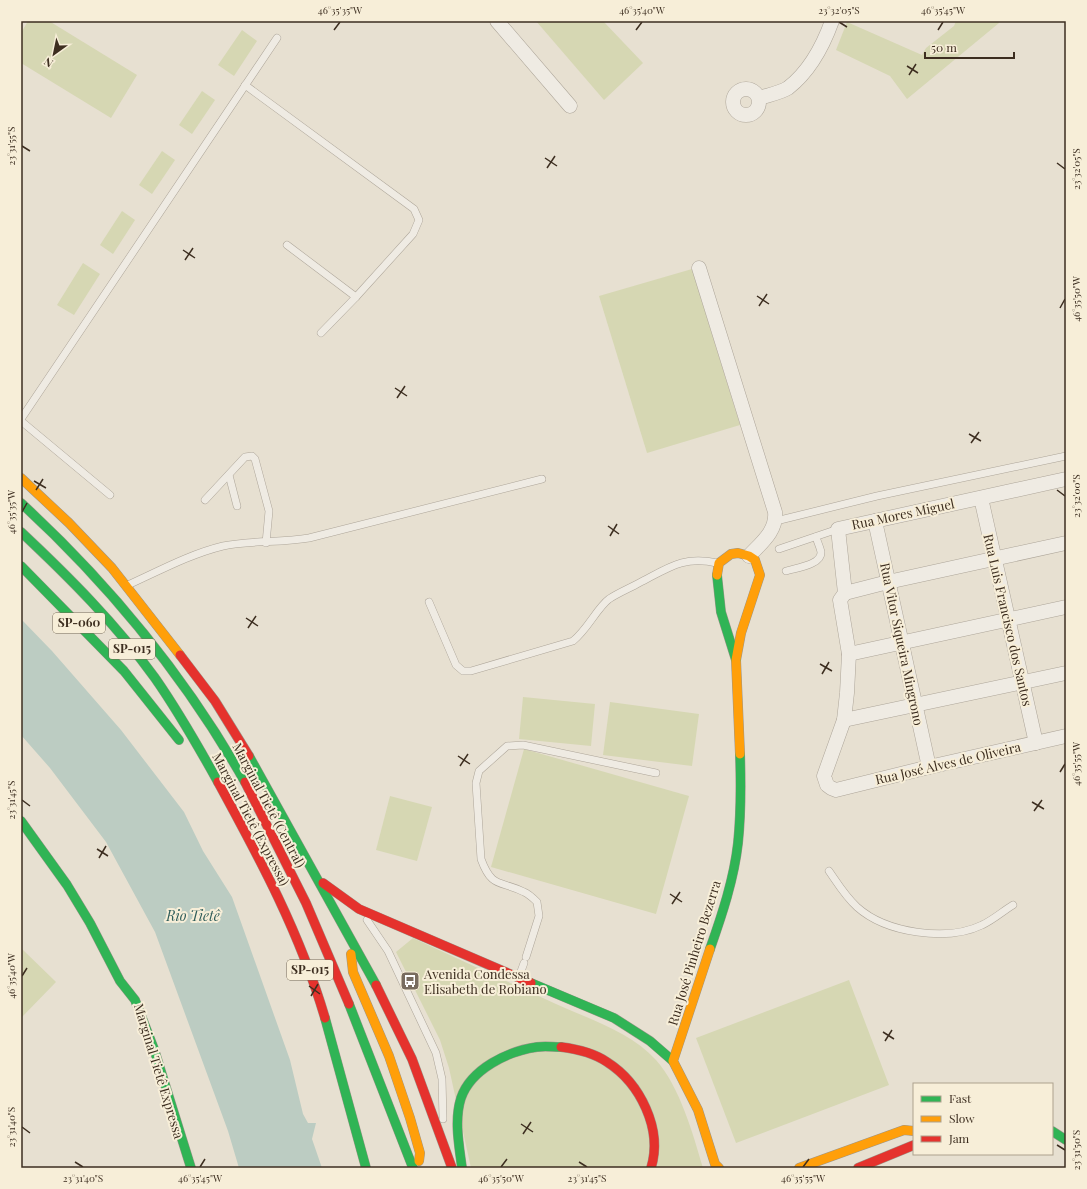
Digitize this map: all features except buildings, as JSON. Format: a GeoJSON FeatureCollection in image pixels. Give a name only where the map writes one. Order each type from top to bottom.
{"type":"FeatureCollection","features":[{"type":"Feature","properties":{"kind":"main road"},"geometry":{"type":"LineString","coordinates":[[21,478],[69,523],[126,586],[215,701],[243,745],[316,878],[350,935],[383,997],[412,1059],[452,1168]]}},
{"type":"Feature","properties":{"kind":"main road","name":"Marginal Tietê (Central)"},"geometry":{"type":"LineString","coordinates":[[21,503],[97,580],[153,646],[187,690],[213,729],[253,797],[322,939],[413,1168]]}},
{"type":"Feature","properties":{"kind":"main road","name":"Marginal Tietê (Expressa)"},"geometry":{"type":"LineString","coordinates":[[21,532],[61,569],[125,640],[169,699],[220,785],[267,874],[299,943],[313,978],[366,1168]]}},
{"type":"Feature","properties":{"kind":"main road"},"geometry":{"type":"LineString","coordinates":[[719,563],[731,554],[738,553],[749,556]]}},
{"type":"Feature","properties":{"kind":"main road","name":"Rua José Pinheiro Bezerra"},"geometry":{"type":"LineString","coordinates":[[736,660],[748,608],[760,575],[755,560],[749,556]]}},
{"type":"Feature","properties":{"kind":"main road","name":"Rua José Pinheiro Bezerra"},"geometry":{"type":"LineString","coordinates":[[673,1061],[724,909],[738,844],[741,791],[736,660],[717,590],[716,569],[719,563]]}},
{"type":"Feature","properties":{"kind":"main road","name":"SP-060"},"geometry":{"type":"LineString","coordinates":[[21,566],[82,626],[135,683],[184,748]]}},
{"type":"Feature","properties":{"kind":"main road"},"geometry":{"type":"LineString","coordinates":[[202,772],[220,785]]}},
{"type":"Feature","properties":{"kind":"main road"},"geometry":{"type":"LineString","coordinates":[[21,821],[67,885],[90,923],[120,981],[134,1000],[143,1020],[191,1168]]}},
{"type":"Feature","properties":{"kind":"main road"},"geometry":{"type":"LineString","coordinates":[[316,878],[359,909],[519,976],[614,1018],[650,1041],[673,1061],[698,1110],[716,1167]]}},
{"type":"Feature","properties":{"kind":"main road"},"geometry":{"type":"LineString","coordinates":[[350,935],[353,972],[389,1056],[410,1118],[420,1153],[418,1168]]}},
{"type":"Feature","properties":{"kind":"main road","name":"Marginal Tietê Expressa"},"geometry":{"type":"LineString","coordinates":[[120,981],[124,1000]]}},
{"type":"Feature","properties":{"kind":"main road"},"geometry":{"type":"LineString","coordinates":[[462,1168],[458,1121],[462,1097],[470,1082],[481,1071],[500,1058],[523,1049],[545,1045],[563,1046],[584,1051],[603,1059],[623,1073],[636,1089],[647,1110],[654,1138],[655,1158],[652,1168]]}},
{"type":"Feature","properties":{"kind":"main road"},"geometry":{"type":"LineString","coordinates":[[799,1168],[904,1130],[913,1131]]}},
{"type":"Feature","properties":{"kind":"main road"},"geometry":{"type":"LineString","coordinates":[[1053,1132],[1066,1140]]}},
{"type":"Feature","properties":{"kind":"main road"},"geometry":{"type":"LineString","coordinates":[[858,1168],[913,1145]]}},
{"type":"Feature","properties":{"kind":"street"},"geometry":{"type":"LineString","coordinates":[[497,21],[570,106]]}},
{"type":"Feature","properties":{"kind":"street"},"geometry":{"type":"LineString","coordinates":[[759,98],[787,88],[811,64],[824,45],[832,21]]}},
{"type":"Feature","properties":{"kind":"street"},"geometry":{"type":"LineString","coordinates":[[699,268],[775,512],[776,521],[766,538],[749,556]]}},
{"type":"Feature","properties":{"kind":"street","name":"Rua Mores Miguel"},"geometry":{"type":"LineString","coordinates":[[830,788],[827,785],[824,776],[844,720],[849,654],[840,600],[845,593],[838,529],[1066,479]]}},
{"type":"Feature","properties":{"kind":"street","name":"Rua Luis Francisco dos Santos"},"geometry":{"type":"LineString","coordinates":[[981,498],[1036,743]]}},
{"type":"Feature","properties":{"kind":"street","name":"Rua Vitor Siqueira Mingrono"},"geometry":{"type":"LineString","coordinates":[[875,521],[929,767]]}},
{"type":"Feature","properties":{"kind":"street"},"geometry":{"type":"LineString","coordinates":[[845,593],[888,582],[1066,543]]}},
{"type":"Feature","properties":{"kind":"street"},"geometry":{"type":"LineString","coordinates":[[849,654],[1066,607]]}},
{"type":"Feature","properties":{"kind":"street"},"geometry":{"type":"LineString","coordinates":[[844,720],[1066,673]]}},
{"type":"Feature","properties":{"kind":"street","name":"Rua José Alves de Oliveira"},"geometry":{"type":"LineString","coordinates":[[830,788],[836,790],[1066,736]]}},
{"type":"Feature","properties":{"kind":"lane"},"geometry":{"type":"LineString","coordinates":[[110,495],[21,420],[276,38]]}},
{"type":"Feature","properties":{"kind":"lane"},"geometry":{"type":"LineString","coordinates":[[245,85],[414,208],[419,220],[413,234],[321,333]]}},
{"type":"Feature","properties":{"kind":"lane"},"geometry":{"type":"LineString","coordinates":[[287,245],[356,297]]}},
{"type":"Feature","properties":{"kind":"lane"},"geometry":{"type":"LineString","coordinates":[[205,500],[245,458],[252,456],[255,459],[269,511],[266,543]]}},
{"type":"Feature","properties":{"kind":"lane"},"geometry":{"type":"LineString","coordinates":[[776,521],[877,496],[1066,456]]}},
{"type":"Feature","properties":{"kind":"lane"},"geometry":{"type":"LineString","coordinates":[[229,474],[237,506]]}},
{"type":"Feature","properties":{"kind":"lane"},"geometry":{"type":"LineString","coordinates":[[126,586],[193,555],[224,546],[309,538],[542,479]]}},
{"type":"Feature","properties":{"kind":"lane"},"geometry":{"type":"LineString","coordinates":[[779,549],[838,529]]}},
{"type":"Feature","properties":{"kind":"lane"},"geometry":{"type":"LineString","coordinates":[[786,571],[816,562],[821,553],[816,536]]}},
{"type":"Feature","properties":{"kind":"lane"},"geometry":{"type":"LineString","coordinates":[[429,602],[456,665],[463,671],[471,671],[573,641],[583,633],[608,600],[671,566],[684,561],[700,559],[719,563]]}},
{"type":"Feature","properties":{"kind":"lane"},"geometry":{"type":"LineString","coordinates":[[519,976],[539,916],[537,902],[525,892],[495,881],[485,871],[481,859],[477,790],[477,777],[479,772],[507,746],[523,745],[656,774]]}},
{"type":"Feature","properties":{"kind":"lane"},"geometry":{"type":"LineString","coordinates":[[829,871],[844,894],[859,908],[877,920],[914,932],[954,934],[983,925],[1013,904]]}},
{"type":"Feature","properties":{"kind":"lane"},"geometry":{"type":"LineString","coordinates":[[359,909],[388,951],[436,1053],[442,1079],[443,1144]]}},
{"type":"Feature","properties":{"kind":"green space"},"geometry":{"type":"Polygon","coordinates":[[[28,21],[49,21],[137,75],[111,118],[21,63],[21,33],[28,21]]]}},
{"type":"Feature","properties":{"kind":"green space"},"geometry":{"type":"Polygon","coordinates":[[[536,21],[603,21],[643,63],[604,100],[536,21]]]}},
{"type":"Feature","properties":{"kind":"green space"},"geometry":{"type":"Polygon","coordinates":[[[956,21],[998,21],[999,23],[907,99],[890,76],[836,50],[847,22],[922,55],[926,48],[954,26],[956,21]]]}},
{"type":"Feature","properties":{"kind":"green space"},"geometry":{"type":"Polygon","coordinates":[[[242,30],[257,41],[234,76],[218,65],[242,30]]]}},
{"type":"Feature","properties":{"kind":"green space"},"geometry":{"type":"Polygon","coordinates":[[[202,91],[215,100],[192,134],[179,125],[202,91]]]}},
{"type":"Feature","properties":{"kind":"green space"},"geometry":{"type":"Polygon","coordinates":[[[162,151],[175,160],[152,194],[139,185],[162,151]]]}},
{"type":"Feature","properties":{"kind":"green space"},"geometry":{"type":"Polygon","coordinates":[[[122,211],[135,220],[113,254],[100,245],[122,211]]]}},
{"type":"Feature","properties":{"kind":"green space"},"geometry":{"type":"Polygon","coordinates":[[[83,263],[100,274],[74,315],[57,305],[83,263]]]}},
{"type":"Feature","properties":{"kind":"green space"},"geometry":{"type":"Polygon","coordinates":[[[692,269],[740,425],[647,453],[599,296],[692,269]]]}},
{"type":"Feature","properties":{"kind":"green space"},"geometry":{"type":"Polygon","coordinates":[[[523,697],[595,704],[591,746],[519,739],[523,697]]]}},
{"type":"Feature","properties":{"kind":"green space"},"geometry":{"type":"Polygon","coordinates":[[[610,702],[699,714],[692,766],[603,755],[610,702]]]}},
{"type":"Feature","properties":{"kind":"green space"},"geometry":{"type":"Polygon","coordinates":[[[524,749],[689,796],[656,914],[491,867],[524,749]]]}},
{"type":"Feature","properties":{"kind":"green space"},"geometry":{"type":"Polygon","coordinates":[[[390,796],[432,807],[417,861],[376,850],[390,796]]]}},
{"type":"Feature","properties":{"kind":"green space"},"geometry":{"type":"Polygon","coordinates":[[[413,938],[609,1027],[646,1050],[664,1071],[679,1097],[685,1111],[703,1168],[471,1168],[449,1068],[440,1040],[396,952],[413,938]]]}},
{"type":"Feature","properties":{"kind":"green space"},"geometry":{"type":"Polygon","coordinates":[[[21,948],[56,982],[21,1018],[21,948]]]}},
{"type":"Feature","properties":{"kind":"green space"},"geometry":{"type":"Polygon","coordinates":[[[849,980],[889,1085],[736,1143],[696,1038],[849,980]]]}},
{"type":"Feature","properties":{"kind":"water","name":"Rio Tietê"},"geometry":{"type":"Polygon","coordinates":[[[21,619],[52,651],[121,730],[184,812],[203,851],[232,897],[290,1060],[303,1114],[308,1123],[316,1123],[312,1139],[322,1168],[239,1168],[228,1131],[155,932],[106,842],[50,768],[21,735],[21,619]]]}},
{"type":"Feature","properties":{"kind":"traffic: fast"},"geometry":{"type":"LineString","coordinates":[[21,503],[85,566],[144,634],[197,706],[222,743],[245,782]]}},
{"type":"Feature","properties":{"kind":"traffic: fast"},"geometry":{"type":"LineString","coordinates":[[21,532],[57,566],[108,620],[140,658],[172,703],[218,782]]}},
{"type":"Feature","properties":{"kind":"traffic: fast"},"geometry":{"type":"LineString","coordinates":[[21,566],[124,671],[179,740]]}},
{"type":"Feature","properties":{"kind":"traffic: fast"},"geometry":{"type":"LineString","coordinates":[[717,575],[721,612],[736,660]]}},
{"type":"Feature","properties":{"kind":"traffic: fast"},"geometry":{"type":"LineString","coordinates":[[710,949],[734,870],[739,832],[741,788],[740,754]]}},
{"type":"Feature","properties":{"kind":"traffic: fast"},"geometry":{"type":"LineString","coordinates":[[249,756],[376,985]]}},
{"type":"Feature","properties":{"kind":"traffic: fast"},"geometry":{"type":"LineString","coordinates":[[21,821],[67,885],[90,923],[120,981],[135,1000],[154,1049],[191,1168]]}},
{"type":"Feature","properties":{"kind":"traffic: fast"},"geometry":{"type":"LineString","coordinates":[[531,983],[614,1018],[650,1041],[673,1061]]}},
{"type":"Feature","properties":{"kind":"traffic: fast"},"geometry":{"type":"LineString","coordinates":[[349,1004],[413,1168]]}},
{"type":"Feature","properties":{"kind":"traffic: fast"},"geometry":{"type":"LineString","coordinates":[[325,1018],[366,1168]]}},
{"type":"Feature","properties":{"kind":"traffic: fast"},"geometry":{"type":"LineString","coordinates":[[462,1168],[457,1124],[459,1106],[461,1098],[473,1078],[492,1063],[514,1053],[537,1047],[561,1047]]}},
{"type":"Feature","properties":{"kind":"traffic: fast"},"geometry":{"type":"LineString","coordinates":[[1053,1132],[1066,1140]]}},
{"type":"Feature","properties":{"kind":"traffic: slow"},"geometry":{"type":"LineString","coordinates":[[21,478],[69,523],[112,568],[180,655]]}},
{"type":"Feature","properties":{"kind":"traffic: slow"},"geometry":{"type":"LineString","coordinates":[[717,575],[719,563],[731,554],[738,553],[749,556],[755,560],[760,575],[741,633],[736,660],[740,754]]}},
{"type":"Feature","properties":{"kind":"traffic: slow"},"geometry":{"type":"LineString","coordinates":[[710,949],[673,1061],[698,1110],[715,1164],[719,1168]]}},
{"type":"Feature","properties":{"kind":"traffic: slow"},"geometry":{"type":"LineString","coordinates":[[351,954],[353,972],[389,1056],[410,1118],[420,1153],[419,1161]]}},
{"type":"Feature","properties":{"kind":"traffic: slow"},"geometry":{"type":"LineString","coordinates":[[799,1168],[904,1130],[913,1131]]}},
{"type":"Feature","properties":{"kind":"traffic: jam"},"geometry":{"type":"LineString","coordinates":[[180,655],[215,701],[249,756]]}},
{"type":"Feature","properties":{"kind":"traffic: jam"},"geometry":{"type":"LineString","coordinates":[[218,782],[278,897],[304,956],[325,1018]]}},
{"type":"Feature","properties":{"kind":"traffic: jam"},"geometry":{"type":"LineString","coordinates":[[245,782],[306,903],[349,1004]]}},
{"type":"Feature","properties":{"kind":"traffic: jam"},"geometry":{"type":"LineString","coordinates":[[323,883],[359,909],[531,983]]}},
{"type":"Feature","properties":{"kind":"traffic: jam"},"geometry":{"type":"LineString","coordinates":[[376,985],[412,1059],[452,1168]]}},
{"type":"Feature","properties":{"kind":"traffic: jam"},"geometry":{"type":"LineString","coordinates":[[561,1047],[585,1052],[597,1056],[607,1062],[619,1071],[639,1094],[646,1108],[654,1138],[654,1153],[651,1168]]}},
{"type":"Feature","properties":{"kind":"traffic: jam"},"geometry":{"type":"LineString","coordinates":[[858,1168],[913,1145]]}},
{"type":"Feature","properties":{"kind":"place","name":"Avenida Condessa Elisabeth de Robiano"},"geometry":{"type":"Point","coordinates":[410,981]}}]}
